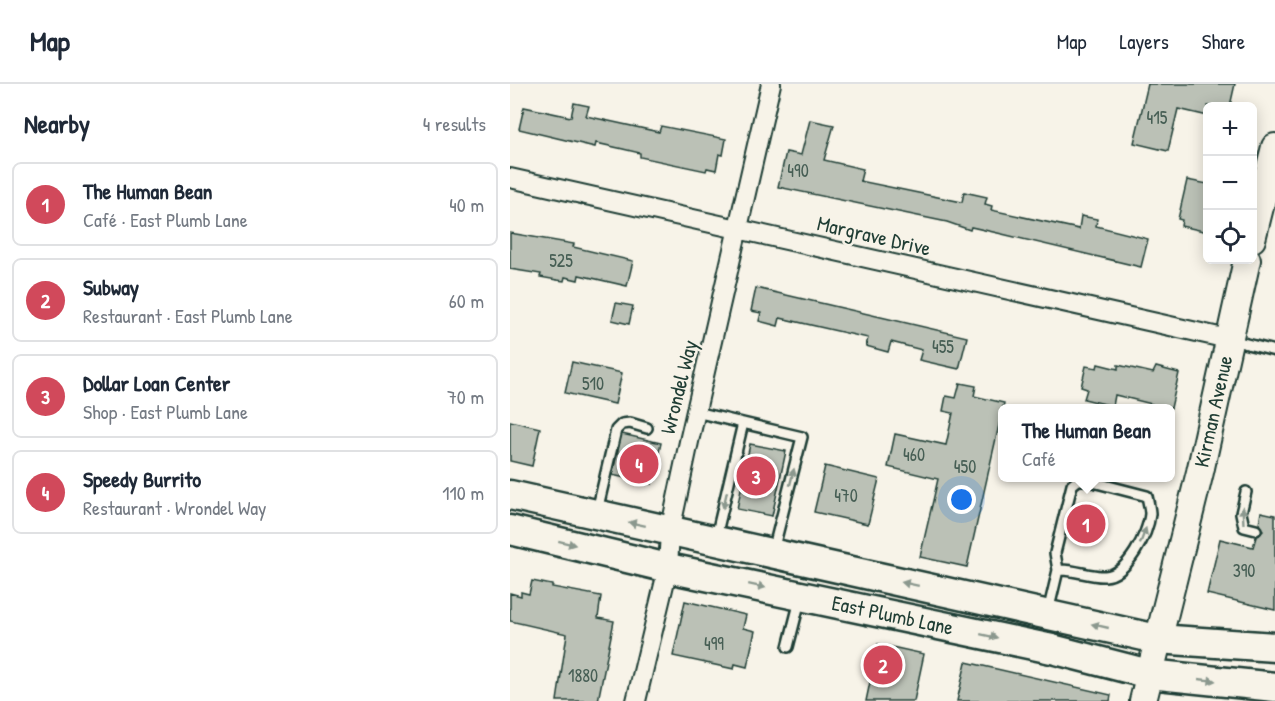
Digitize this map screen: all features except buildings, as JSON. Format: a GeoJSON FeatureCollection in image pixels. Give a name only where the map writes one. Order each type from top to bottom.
{"type":"FeatureCollection","features":[{"type":"Feature","properties":{"kind":"main road","name":"East Plumb Lane"},"geometry":{"type":"LineString","coordinates":[[510,495],[1157,639],[1275,647]]}},
{"type":"Feature","properties":{"kind":"main road","name":"East Plumb Lane"},"geometry":{"type":"LineString","coordinates":[[510,530],[668,568],[1052,650],[1149,674],[1275,687]]}},
{"type":"Feature","properties":{"kind":"street","name":"Wrondel Way"},"geometry":{"type":"LineString","coordinates":[[636,701],[668,568],[670,531],[696,412],[718,325],[737,228],[771,84]]}},
{"type":"Feature","properties":{"kind":"street"},"geometry":{"type":"LineString","coordinates":[[1257,219],[1275,147]]}},
{"type":"Feature","properties":{"kind":"street","name":"Margrave Drive"},"geometry":{"type":"LineString","coordinates":[[510,178],[1228,339]]}},
{"type":"Feature","properties":{"kind":"street","name":"Kirman Avenue"},"geometry":{"type":"LineString","coordinates":[[1143,701],[1200,472],[1246,264]]}},
{"type":"Feature","properties":{"kind":"lane"},"geometry":{"type":"LineString","coordinates":[[1228,339],[1275,351]]}},
{"type":"Feature","properties":{"kind":"lane"},"geometry":{"type":"LineString","coordinates":[[696,412],[802,437],[772,554]]}},
{"type":"Feature","properties":{"kind":"lane"},"geometry":{"type":"LineString","coordinates":[[597,515],[616,430],[622,424],[630,423],[646,428]]}},
{"type":"Feature","properties":{"kind":"lane"},"geometry":{"type":"LineString","coordinates":[[715,541],[743,423]]}},
{"type":"Feature","properties":{"kind":"lane"},"geometry":{"type":"LineString","coordinates":[[1047,615],[1058,570],[1055,553],[1072,485],[1076,482]]}},
{"type":"Feature","properties":{"kind":"lane"},"geometry":{"type":"LineString","coordinates":[[1058,570],[1073,569],[1105,576],[1115,573],[1137,551],[1150,514],[1147,496],[1093,482]]}},
{"type":"Feature","properties":{"kind":"lane"},"geometry":{"type":"LineString","coordinates":[[1246,492],[1241,513],[1244,527],[1256,530]]}},
{"type":"Feature","properties":{"kind":"lane"},"geometry":{"type":"LineString","coordinates":[[788,647],[801,595]]}},
{"type":"Feature","properties":{"kind":"place","name":"Speedy Burrito"},"geometry":{"type":"Point","coordinates":[639,464]}},
{"type":"Feature","properties":{"kind":"place","name":"Dollar Loan Center"},"geometry":{"type":"Point","coordinates":[756,476]}},
{"type":"Feature","properties":{"kind":"place","name":"The Human Bean"},"geometry":{"type":"Point","coordinates":[1086,524]}},
{"type":"Feature","properties":{"kind":"place","name":"Subway"},"geometry":{"type":"Point","coordinates":[883,665]}}]}
